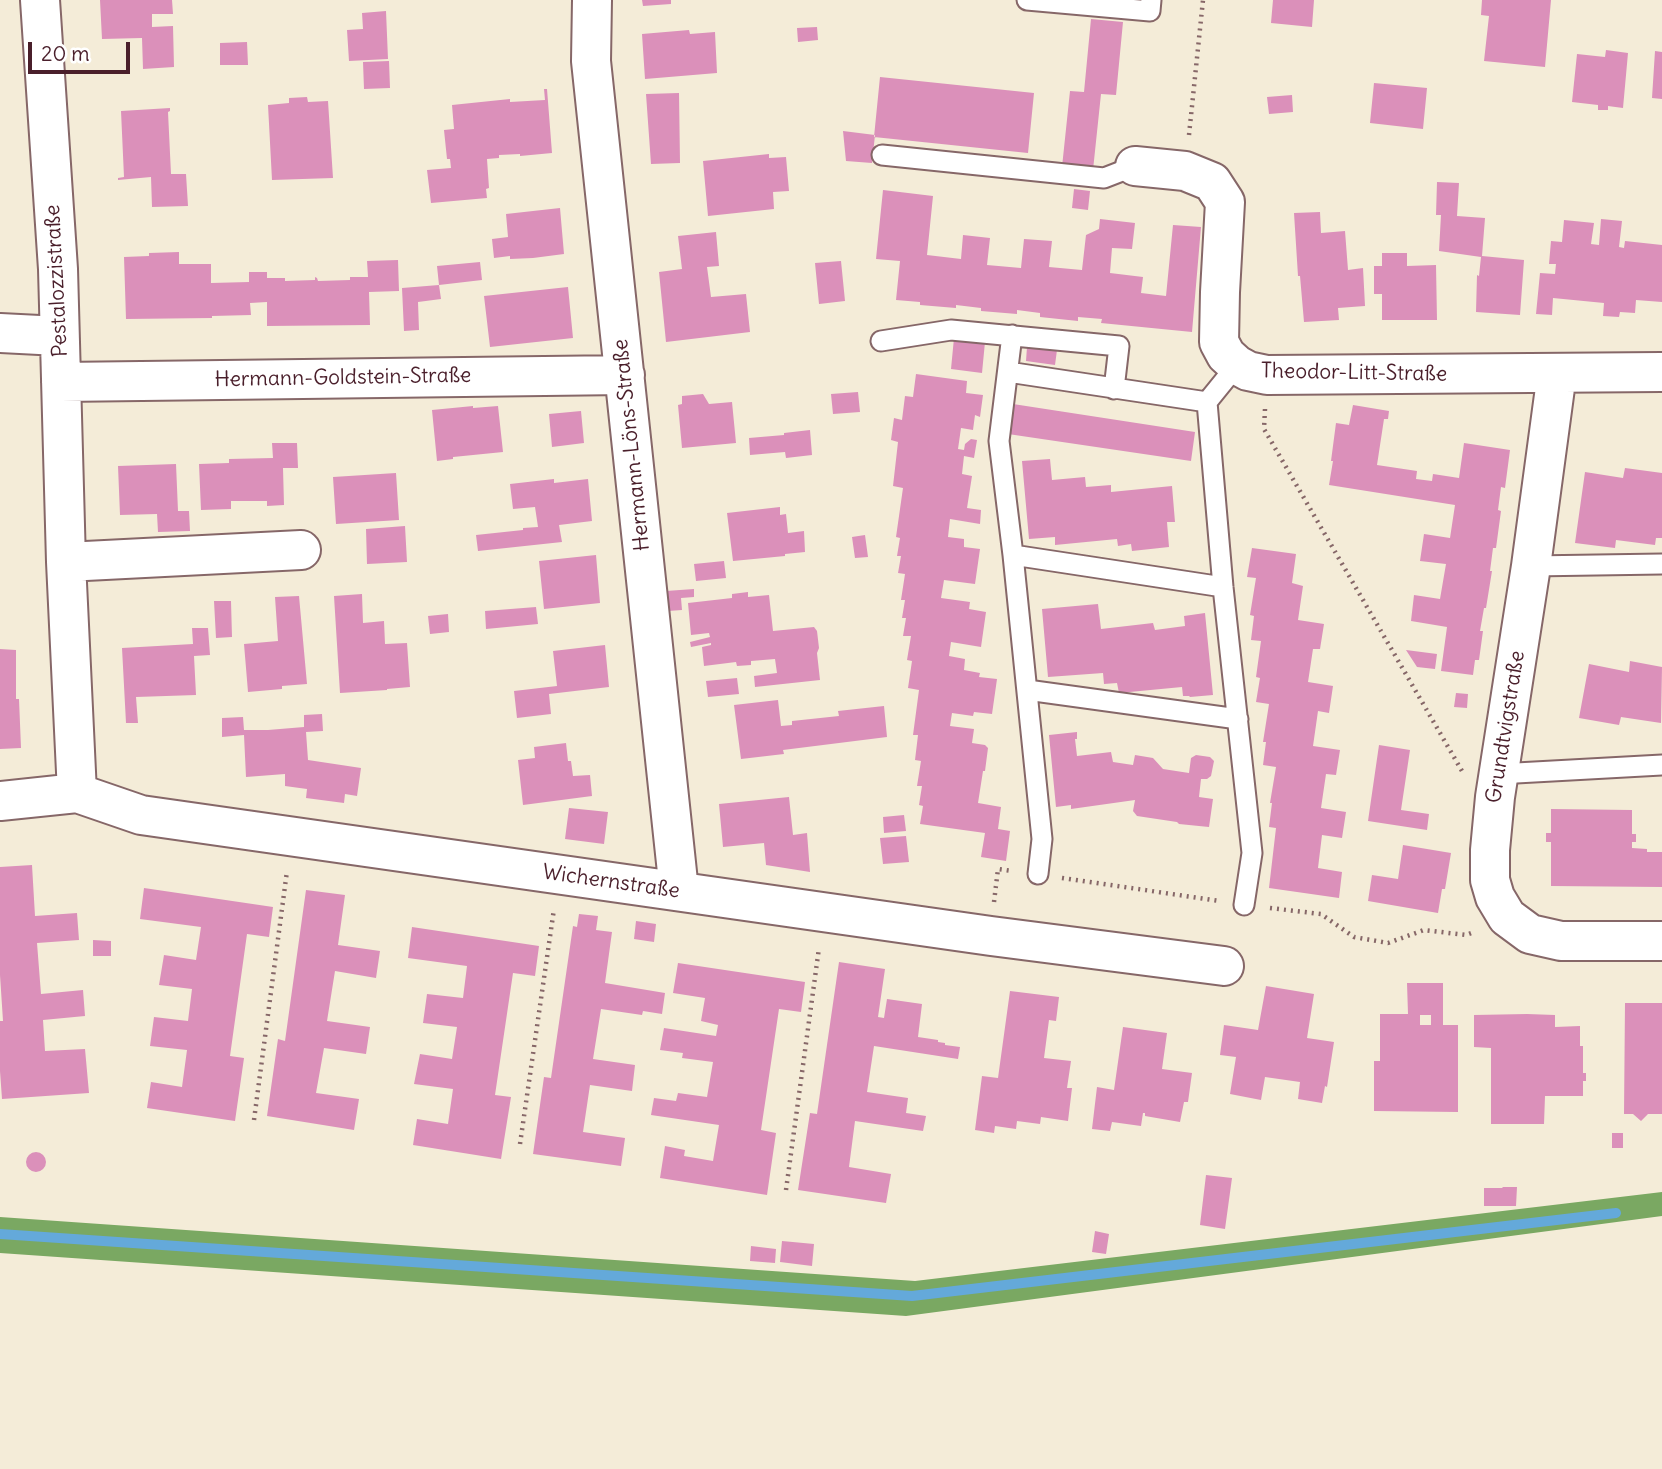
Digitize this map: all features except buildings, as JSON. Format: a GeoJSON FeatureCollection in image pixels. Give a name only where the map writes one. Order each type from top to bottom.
{"type":"FeatureCollection","features":[{"type":"Feature","properties":{"kind":"street","name":"Pestalozzistraße"},"geometry":{"type":"LineString","coordinates":[[40,0],[58,269],[65,562],[77,793]]}},
{"type":"Feature","properties":{"kind":"street","name":"Hermann-Löns-Straße"},"geometry":{"type":"LineString","coordinates":[[592,0],[591,61],[679,891]]}},
{"type":"Feature","properties":{"kind":"street","name":"Theodor-Litt-Straße"},"geometry":{"type":"LineString","coordinates":[[1135,166],[1185,171],[1212,182],[1226,202],[1220,292],[1220,342],[1226,355],[1252,370],[1662,372]]}},
{"type":"Feature","properties":{"kind":"street"},"geometry":{"type":"LineString","coordinates":[[0,333],[60,336]]}},
{"type":"Feature","properties":{"kind":"street","name":"Grundtvigstraße"},"geometry":{"type":"LineString","coordinates":[[1557,373],[1497,786],[1490,850],[1490,880],[1495,897],[1507,917],[1530,934],[1561,941],[1662,941]]}},
{"type":"Feature","properties":{"kind":"street","name":"Hermann-Goldstein-Straße"},"geometry":{"type":"LineString","coordinates":[[61,382],[625,375]]}},
{"type":"Feature","properties":{"kind":"street"},"geometry":{"type":"LineString","coordinates":[[65,562],[301,550]]}},
{"type":"Feature","properties":{"kind":"street","name":"Wichernstraße"},"geometry":{"type":"LineString","coordinates":[[0,802],[77,793],[141,815],[1003,938],[1224,966]]}},
{"type":"Feature","properties":{"kind":"lane"},"geometry":{"type":"LineString","coordinates":[[1027,0],[1150,11],[1151,0]]}},
{"type":"Feature","properties":{"kind":"lane"},"geometry":{"type":"LineString","coordinates":[[882,155],[1104,178],[1135,166]]}},
{"type":"Feature","properties":{"kind":"lane"},"geometry":{"type":"LineString","coordinates":[[881,341],[951,330],[1119,346],[1114,389]]}},
{"type":"Feature","properties":{"kind":"lane"},"geometry":{"type":"LineString","coordinates":[[1012,335],[999,441],[1042,839],[1038,874]]}},
{"type":"Feature","properties":{"kind":"lane"},"geometry":{"type":"LineString","coordinates":[[1008,372],[1207,402],[1252,370]]}},
{"type":"Feature","properties":{"kind":"lane"},"geometry":{"type":"LineString","coordinates":[[1207,402],[1223,587],[1252,853],[1244,905]]}},
{"type":"Feature","properties":{"kind":"lane"},"geometry":{"type":"LineString","coordinates":[[1013,555],[1223,587]]}},
{"type":"Feature","properties":{"kind":"lane"},"geometry":{"type":"LineString","coordinates":[[1531,566],[1662,564]]}},
{"type":"Feature","properties":{"kind":"lane"},"geometry":{"type":"LineString","coordinates":[[1027,690],[1238,719]]}},
{"type":"Feature","properties":{"kind":"lane"},"geometry":{"type":"LineString","coordinates":[[1497,786],[1662,765]]}},
{"type":"Feature","properties":{"kind":"path"},"geometry":{"type":"LineString","coordinates":[[1185,171],[1203,0]]}},
{"type":"Feature","properties":{"kind":"path"},"geometry":{"type":"LineString","coordinates":[[1252,370],[1264,429],[1475,793],[1497,786]]}},
{"type":"Feature","properties":{"kind":"path"},"geometry":{"type":"LineString","coordinates":[[254,1120],[292,836]]}},
{"type":"Feature","properties":{"kind":"path"},"geometry":{"type":"LineString","coordinates":[[520,1144],[559,875]]}},
{"type":"Feature","properties":{"kind":"path"},"geometry":{"type":"LineString","coordinates":[[786,1190],[823,912]]}},
{"type":"Feature","properties":{"kind":"green space"},"geometry":{"type":"Polygon","coordinates":[[[1662,1192],[1662,1216],[906,1316],[0,1253],[0,1217],[915,1281],[1662,1192]]]}},
{"type":"Feature","properties":{"kind":"waterway"},"geometry":{"type":"LineString","coordinates":[[0,1234],[912,1296],[1616,1213]]}}]}
